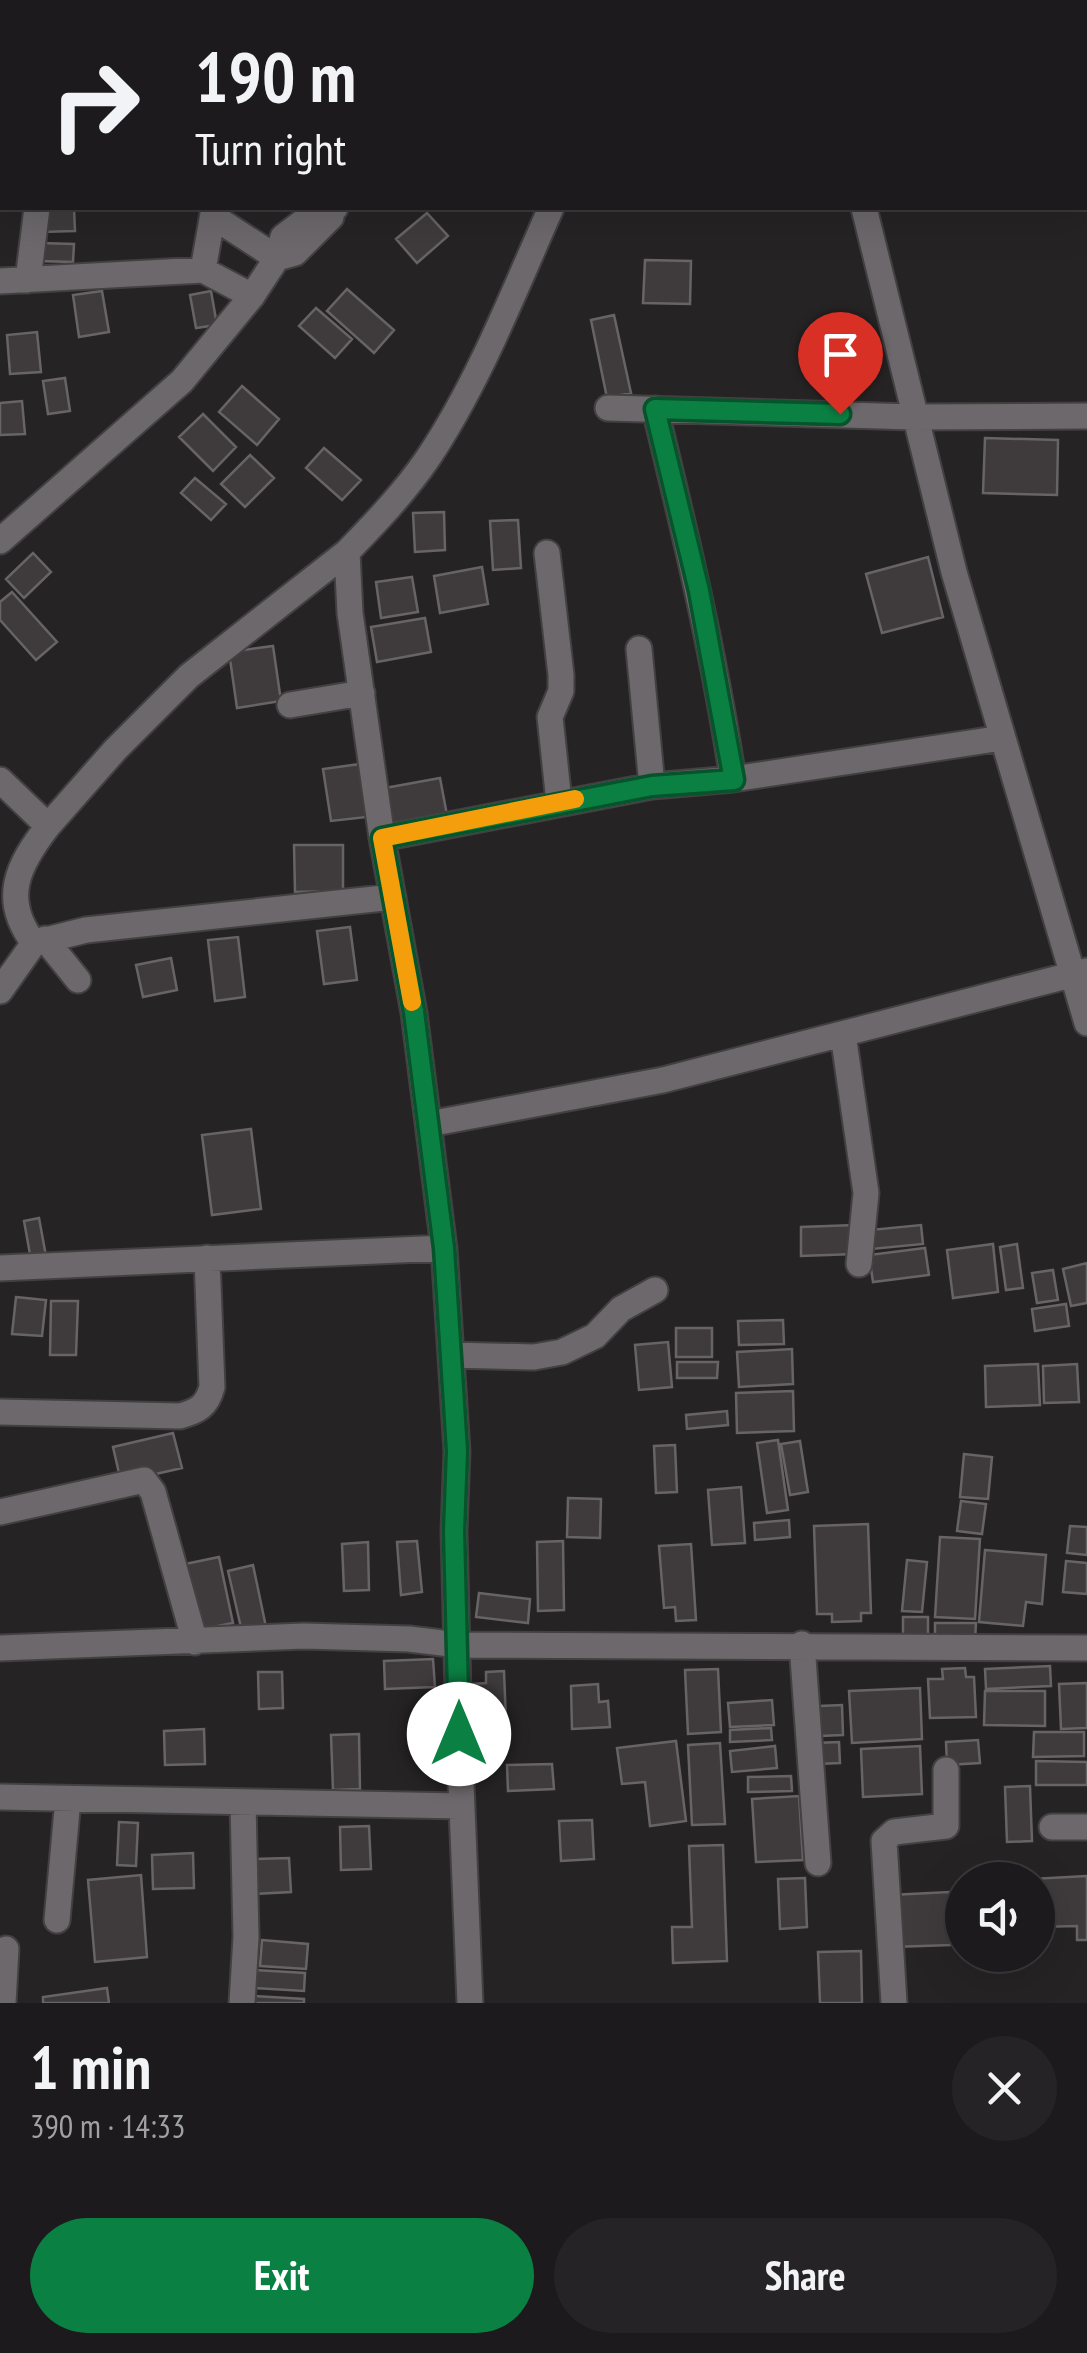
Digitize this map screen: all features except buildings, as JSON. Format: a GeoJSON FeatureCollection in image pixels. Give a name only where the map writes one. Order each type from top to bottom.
{"type":"FeatureCollection","features":[{"type":"Feature","properties":{"kind":"street"},"geometry":{"type":"LineString","coordinates":[[28,280],[37,210]]}},
{"type":"Feature","properties":{"kind":"street"},"geometry":{"type":"LineString","coordinates":[[203,270],[214,212],[295,254],[336,210]]}},
{"type":"Feature","properties":{"kind":"street"},"geometry":{"type":"LineString","coordinates":[[78,980],[17,916],[16,882],[22,863],[48,826],[188,676],[347,552],[397,500],[430,454],[474,374],[550,210]]}},
{"type":"Feature","properties":{"kind":"street"},"geometry":{"type":"LineString","coordinates":[[864,210],[914,417],[1002,738],[1080,972],[1087,1023]]}},
{"type":"Feature","properties":{"kind":"street"},"geometry":{"type":"LineString","coordinates":[[0,540],[182,382],[252,296],[280,247]]}},
{"type":"Feature","properties":{"kind":"street"},"geometry":{"type":"LineString","coordinates":[[0,281],[203,270],[252,296]]}},
{"type":"Feature","properties":{"kind":"street"},"geometry":{"type":"LineString","coordinates":[[608,408],[914,417],[1087,416]]}},
{"type":"Feature","properties":{"kind":"street"},"geometry":{"type":"LineString","coordinates":[[655,409],[700,596],[734,780]]}},
{"type":"Feature","properties":{"kind":"street"},"geometry":{"type":"LineString","coordinates":[[347,552],[348,597],[382,838],[429,1124],[444,1248],[457,1451],[454,1531],[470,2003]]}},
{"type":"Feature","properties":{"kind":"street"},"geometry":{"type":"LineString","coordinates":[[547,553],[561,674],[560,691],[550,717],[559,802]]}},
{"type":"Feature","properties":{"kind":"street"},"geometry":{"type":"LineString","coordinates":[[638,649],[652,786]]}},
{"type":"Feature","properties":{"kind":"street"},"geometry":{"type":"LineString","coordinates":[[290,705],[362,693]]}},
{"type":"Feature","properties":{"kind":"street"},"geometry":{"type":"LineString","coordinates":[[382,838],[652,786],[734,780],[1002,738]]}},
{"type":"Feature","properties":{"kind":"street"},"geometry":{"type":"LineString","coordinates":[[0,780],[48,826]]}},
{"type":"Feature","properties":{"kind":"street"},"geometry":{"type":"LineString","coordinates":[[0,990],[40,941],[86,930],[394,898]]}},
{"type":"Feature","properties":{"kind":"street"},"geometry":{"type":"LineString","coordinates":[[429,1124],[663,1080],[1080,972]]}},
{"type":"Feature","properties":{"kind":"street"},"geometry":{"type":"LineString","coordinates":[[843,1034],[866,1194],[859,1264]]}},
{"type":"Feature","properties":{"kind":"street"},"geometry":{"type":"LineString","coordinates":[[0,1268],[444,1248]]}},
{"type":"Feature","properties":{"kind":"street"},"geometry":{"type":"LineString","coordinates":[[0,1412],[180,1416],[197,1412],[208,1401],[212,1387],[207,1258]]}},
{"type":"Feature","properties":{"kind":"street"},"geometry":{"type":"LineString","coordinates":[[451,1355],[534,1356],[562,1352],[594,1336],[621,1309],[655,1290]]}},
{"type":"Feature","properties":{"kind":"street"},"geometry":{"type":"LineString","coordinates":[[0,1512],[144,1480],[153,1492],[195,1642]]}},
{"type":"Feature","properties":{"kind":"street"},"geometry":{"type":"LineString","coordinates":[[0,1648],[304,1636],[409,1639],[459,1645],[1087,1648]]}},
{"type":"Feature","properties":{"kind":"street"},"geometry":{"type":"LineString","coordinates":[[802,1644],[818,1863]]}},
{"type":"Feature","properties":{"kind":"street"},"geometry":{"type":"LineString","coordinates":[[894,2003],[884,1841],[894,1832],[947,1824],[946,1770]]}},
{"type":"Feature","properties":{"kind":"street"},"geometry":{"type":"LineString","coordinates":[[0,1797],[461,1806]]}},
{"type":"Feature","properties":{"kind":"street"},"geometry":{"type":"LineString","coordinates":[[57,1920],[68,1800]]}},
{"type":"Feature","properties":{"kind":"street"},"geometry":{"type":"LineString","coordinates":[[242,2003],[246,1937],[244,1802]]}},
{"type":"Feature","properties":{"kind":"street"},"geometry":{"type":"LineString","coordinates":[[1052,1827],[1087,1827]]}},
{"type":"Feature","properties":{"kind":"street"},"geometry":{"type":"LineString","coordinates":[[3,2003],[6,1949]]}},
{"type":"Feature","properties":{"kind":"slow traffic"},"geometry":{"type":"LineString","coordinates":[[412,1002],[382,838],[575,799]]}},
{"type":"Feature","properties":{"kind":"route"},"geometry":{"type":"LineString","coordinates":[[459,1734],[454,1531],[457,1451],[444,1248],[414,1012],[382,838],[652,786],[734,780],[720,689],[655,409],[840,414]]}}]}
